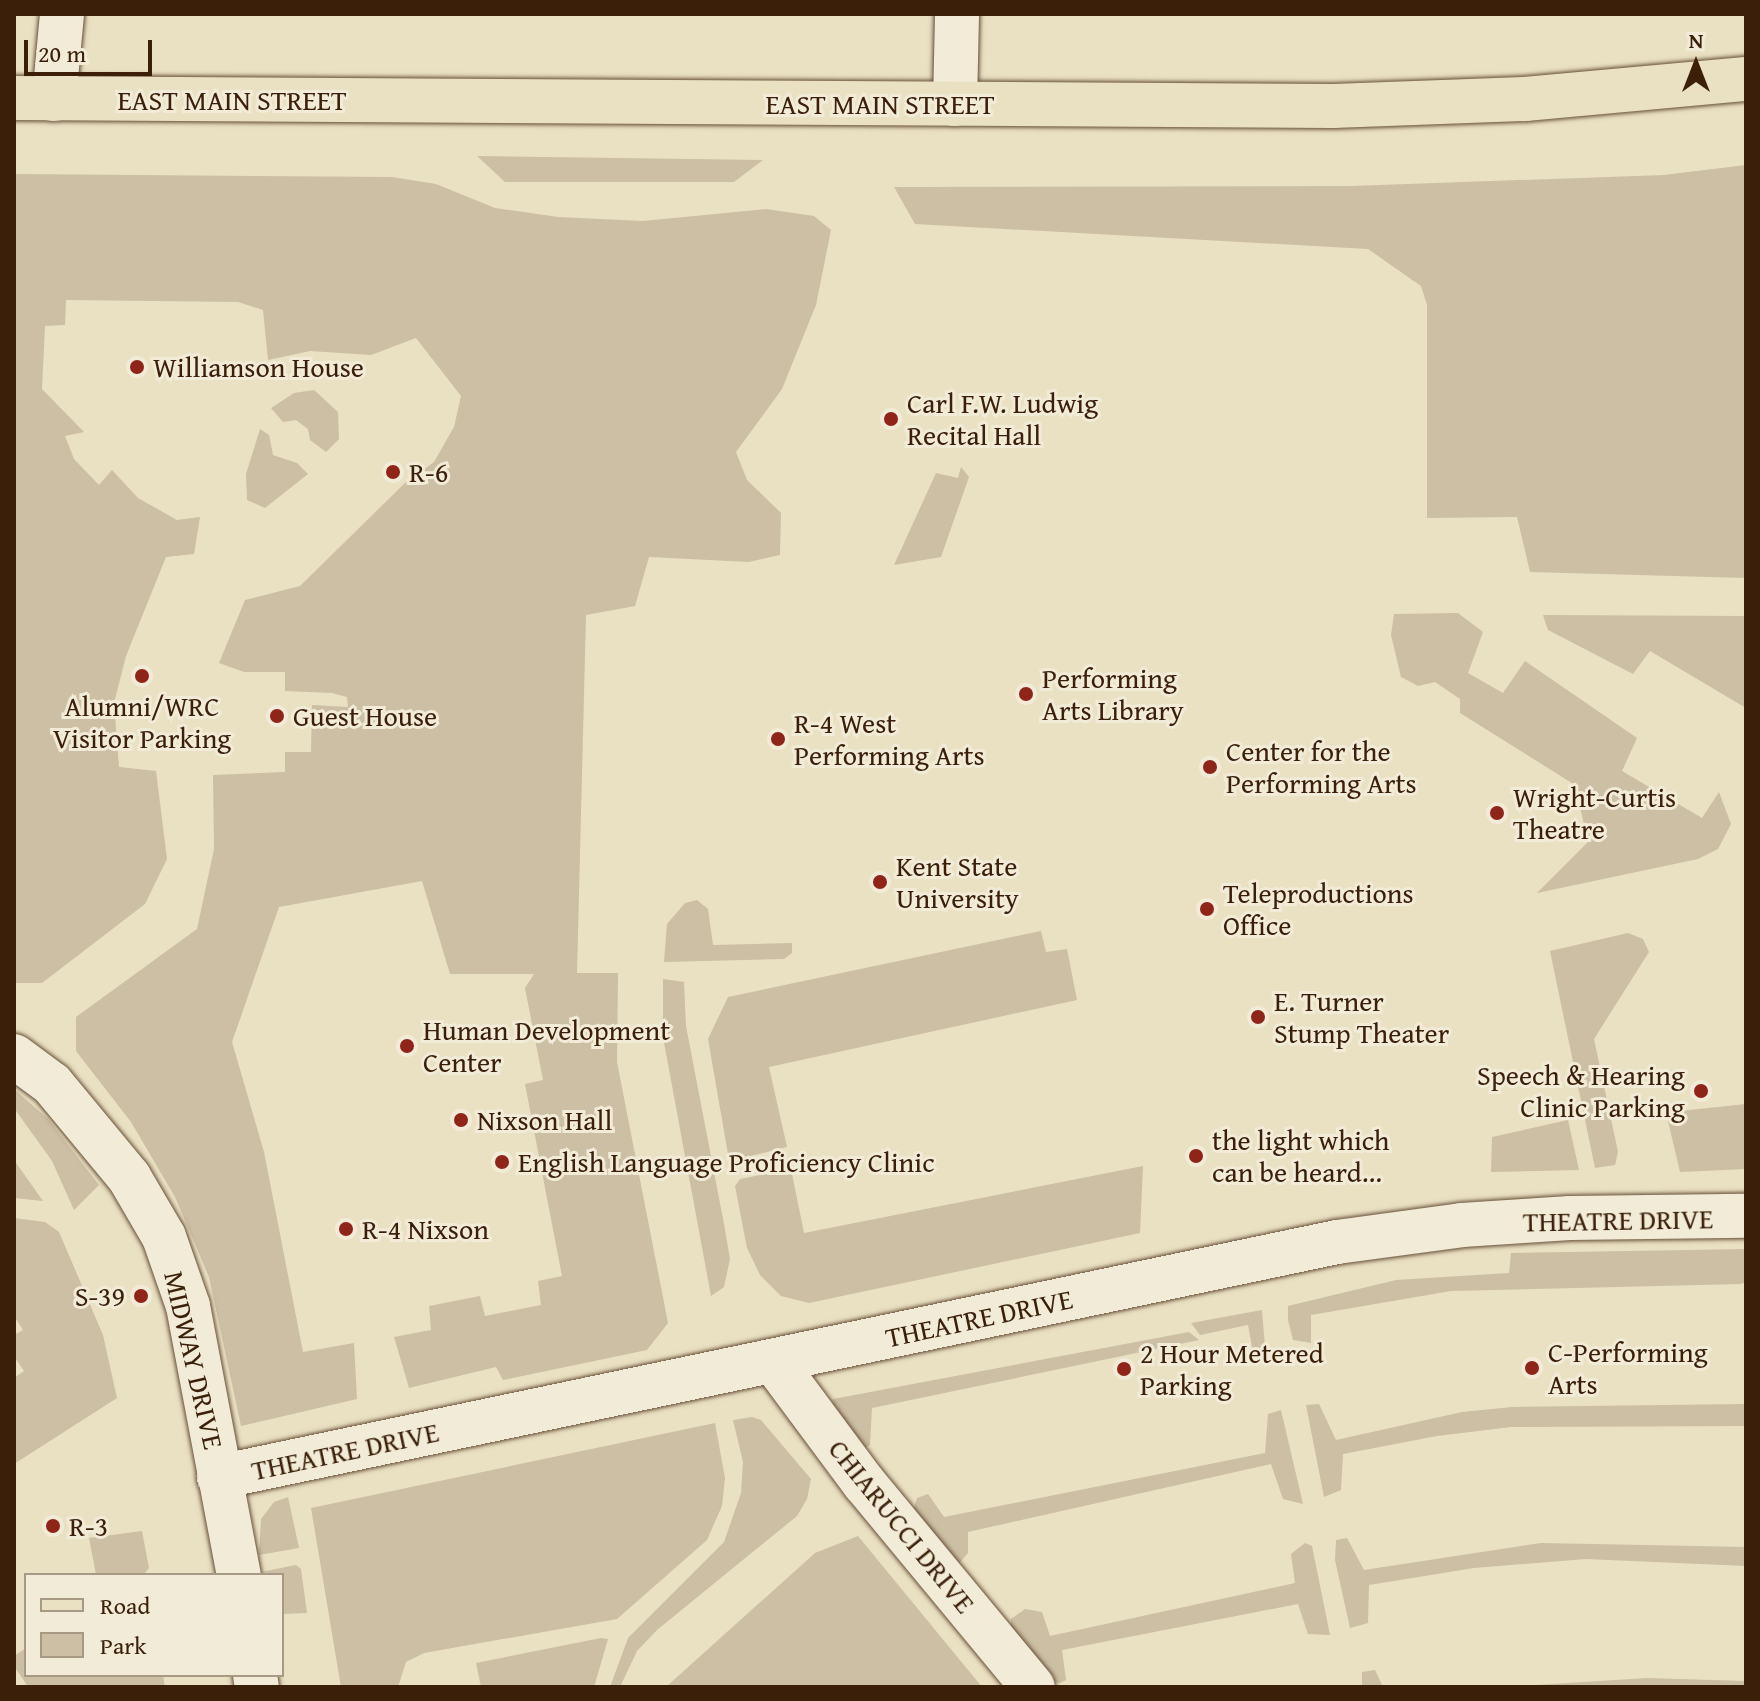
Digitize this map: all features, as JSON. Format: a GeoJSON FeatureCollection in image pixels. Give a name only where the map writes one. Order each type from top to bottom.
{"type":"FeatureCollection","features":[{"type":"Feature","properties":{"kind":"main road","name":"EAST MAIN STREET"},"geometry":{"type":"LineString","coordinates":[[34,98],[1333,106],[1525,99],[1746,79]]}},
{"type":"Feature","properties":{"kind":"street"},"geometry":{"type":"LineString","coordinates":[[34,98],[62,14]]}},
{"type":"Feature","properties":{"kind":"street"},"geometry":{"type":"LineString","coordinates":[[955,104],[957,14]]}},
{"type":"Feature","properties":{"kind":"street","name":"MIDWAY DRIVE"},"geometry":{"type":"LineString","coordinates":[[14,1056],[52,1084],[129,1177],[164,1237],[188,1306],[239,1573]]}},
{"type":"Feature","properties":{"kind":"street","name":"THEATRE DRIVE"},"geometry":{"type":"LineString","coordinates":[[219,1477],[1352,1240],[1570,1218],[1746,1216]]}},
{"type":"Feature","properties":{"kind":"street","name":"CHIARUCCI DRIVE"},"geometry":{"type":"LineString","coordinates":[[774,1362],[864,1483],[1033,1687]]}},
{"type":"Feature","properties":{"kind":"green space"},"geometry":{"type":"Polygon","coordinates":[[[477,156],[763,160],[734,182],[505,182],[477,156]]]}},
{"type":"Feature","properties":{"kind":"green space"},"geometry":{"type":"Polygon","coordinates":[[[1746,165],[1746,578],[1530,572],[1517,517],[1427,518],[1427,305],[1421,286],[1368,249],[915,224],[894,187],[1352,186],[1664,175],[1746,165]]]}},
{"type":"Feature","properties":{"kind":"green space"},"geometry":{"type":"Polygon","coordinates":[[[14,174],[392,177],[436,184],[495,208],[558,217],[643,221],[766,209],[814,216],[831,230],[816,305],[782,389],[736,452],[747,480],[781,513],[780,555],[749,562],[649,557],[635,606],[586,615],[577,973],[618,973],[617,1062],[668,1323],[647,1350],[503,1380],[496,1367],[409,1388],[394,1337],[431,1330],[429,1306],[480,1296],[485,1316],[541,1305],[538,1281],[562,1276],[525,1084],[543,1080],[525,988],[534,974],[450,974],[422,881],[279,907],[232,1042],[264,1152],[303,1352],[354,1343],[357,1399],[241,1426],[209,1277],[175,1197],[131,1122],[76,1051],[76,1017],[197,929],[214,849],[213,775],[285,772],[285,752],[311,752],[312,705],[348,707],[347,697],[332,693],[285,691],[285,672],[244,672],[219,663],[245,600],[300,586],[405,483],[434,462],[454,427],[461,396],[416,338],[371,355],[310,351],[268,360],[263,310],[238,302],[66,300],[65,325],[45,326],[42,389],[84,432],[65,436],[74,459],[99,485],[112,470],[138,498],[177,520],[200,517],[194,554],[166,557],[126,656],[114,703],[119,767],[156,771],[167,859],[145,904],[42,983],[14,983],[14,174]]]}},
{"type":"Feature","properties":{"kind":"green space"},"geometry":{"type":"Polygon","coordinates":[[[314,390],[338,412],[339,439],[326,452],[310,440],[308,429],[296,420],[283,422],[271,408],[294,393],[314,390]]]}},
{"type":"Feature","properties":{"kind":"green space"},"geometry":{"type":"Polygon","coordinates":[[[260,429],[269,435],[273,455],[297,463],[308,474],[265,508],[247,500],[246,474],[260,429]]]}},
{"type":"Feature","properties":{"kind":"green space"},"geometry":{"type":"Polygon","coordinates":[[[961,467],[969,477],[941,557],[894,565],[936,473],[958,478],[961,467]]]}},
{"type":"Feature","properties":{"kind":"green space"},"geometry":{"type":"Polygon","coordinates":[[[1458,613],[1483,632],[1468,673],[1503,693],[1525,661],[1637,738],[1622,771],[1702,818],[1719,792],[1731,824],[1718,849],[1698,859],[1537,893],[1588,842],[1575,785],[1460,713],[1460,699],[1435,682],[1418,686],[1401,677],[1391,635],[1394,614],[1458,613]]]}},
{"type":"Feature","properties":{"kind":"green space"},"geometry":{"type":"Polygon","coordinates":[[[1543,615],[1746,616],[1746,708],[1650,651],[1633,674],[1548,630],[1543,615]]]}},
{"type":"Feature","properties":{"kind":"green space"},"geometry":{"type":"Polygon","coordinates":[[[697,900],[708,909],[713,945],[792,943],[792,953],[784,959],[664,962],[667,924],[685,903],[697,900]]]}},
{"type":"Feature","properties":{"kind":"green space"},"geometry":{"type":"Polygon","coordinates":[[[1041,931],[1046,952],[1067,949],[1077,1000],[769,1067],[787,1147],[734,1160],[728,1154],[708,1039],[728,997],[1041,931]]]}},
{"type":"Feature","properties":{"kind":"green space"},"geometry":{"type":"Polygon","coordinates":[[[1628,933],[1643,939],[1649,952],[1594,1039],[1618,1152],[1615,1165],[1595,1168],[1550,951],[1628,933]]]}},
{"type":"Feature","properties":{"kind":"green space"},"geometry":{"type":"Polygon","coordinates":[[[663,979],[684,982],[686,1026],[730,1259],[724,1287],[711,1296],[663,1037],[663,979]]]}},
{"type":"Feature","properties":{"kind":"green space"},"geometry":{"type":"Polygon","coordinates":[[[14,1089],[48,1119],[99,1185],[74,1210],[52,1161],[14,1108],[14,1089]]]}},
{"type":"Feature","properties":{"kind":"green space"},"geometry":{"type":"Polygon","coordinates":[[[1746,1104],[1746,1169],[1680,1172],[1668,1121],[1680,1111],[1746,1104]]]}},
{"type":"Feature","properties":{"kind":"green space"},"geometry":{"type":"Polygon","coordinates":[[[1568,1120],[1579,1170],[1491,1172],[1492,1137],[1568,1120]]]}},
{"type":"Feature","properties":{"kind":"green space"},"geometry":{"type":"Polygon","coordinates":[[[14,1160],[43,1201],[14,1198],[14,1160]]]}},
{"type":"Feature","properties":{"kind":"green space"},"geometry":{"type":"Polygon","coordinates":[[[1143,1166],[1140,1233],[809,1303],[781,1296],[760,1275],[747,1248],[735,1186],[740,1179],[791,1169],[804,1233],[1143,1166]]]}},
{"type":"Feature","properties":{"kind":"green space"},"geometry":{"type":"Polygon","coordinates":[[[14,1218],[45,1222],[59,1232],[103,1335],[117,1398],[14,1464],[14,1378],[24,1371],[14,1356],[14,1335],[23,1330],[14,1316],[14,1218]]]}},
{"type":"Feature","properties":{"kind":"green space"},"geometry":{"type":"Polygon","coordinates":[[[1746,1249],[1746,1282],[1741,1284],[1451,1291],[1311,1315],[1311,1343],[1293,1340],[1288,1320],[1288,1306],[1396,1280],[1509,1273],[1511,1253],[1746,1249]]]}},
{"type":"Feature","properties":{"kind":"green space"},"geometry":{"type":"Polygon","coordinates":[[[1262,1310],[1265,1347],[1253,1352],[1248,1325],[1200,1335],[1191,1323],[1262,1310]]]}},
{"type":"Feature","properties":{"kind":"green space"},"geometry":{"type":"Polygon","coordinates":[[[1189,1332],[1199,1340],[872,1408],[870,1445],[862,1450],[831,1410],[833,1399],[1189,1332]]]}},
{"type":"Feature","properties":{"kind":"green space"},"geometry":{"type":"Polygon","coordinates":[[[1319,1404],[1336,1440],[1462,1412],[1512,1407],[1746,1404],[1746,1426],[1511,1427],[1437,1436],[1343,1454],[1341,1490],[1324,1497],[1306,1405],[1319,1404]]]}},
{"type":"Feature","properties":{"kind":"green space"},"geometry":{"type":"Polygon","coordinates":[[[1281,1410],[1303,1504],[1283,1499],[1271,1464],[968,1532],[968,1553],[956,1567],[910,1521],[917,1498],[928,1494],[944,1517],[1265,1453],[1268,1414],[1281,1410]]]}},
{"type":"Feature","properties":{"kind":"green space"},"geometry":{"type":"Polygon","coordinates":[[[752,1417],[761,1420],[811,1479],[807,1499],[797,1516],[657,1630],[637,1651],[620,1687],[610,1687],[628,1638],[724,1542],[741,1493],[743,1462],[733,1420],[752,1417]]]}},
{"type":"Feature","properties":{"kind":"green space"},"geometry":{"type":"Polygon","coordinates":[[[715,1423],[725,1478],[722,1506],[707,1540],[617,1619],[424,1653],[406,1662],[398,1687],[341,1687],[311,1508],[715,1423]]]}},
{"type":"Feature","properties":{"kind":"green space"},"geometry":{"type":"Polygon","coordinates":[[[288,1497],[299,1548],[259,1555],[261,1519],[274,1502],[288,1497]]]}},
{"type":"Feature","properties":{"kind":"green space"},"geometry":{"type":"Polygon","coordinates":[[[142,1531],[149,1568],[145,1573],[96,1573],[89,1538],[142,1531]]]}},
{"type":"Feature","properties":{"kind":"green space"},"geometry":{"type":"Polygon","coordinates":[[[858,1536],[982,1687],[666,1687],[815,1553],[858,1536]]]}},
{"type":"Feature","properties":{"kind":"green space"},"geometry":{"type":"Polygon","coordinates":[[[1347,1538],[1364,1570],[1541,1543],[1746,1547],[1746,1566],[1586,1559],[1474,1568],[1369,1585],[1368,1623],[1350,1628],[1335,1560],[1336,1540],[1347,1538]]]}},
{"type":"Feature","properties":{"kind":"green space"},"geometry":{"type":"Polygon","coordinates":[[[1305,1543],[1312,1546],[1330,1635],[1308,1634],[1298,1604],[1062,1650],[1066,1680],[1060,1683],[1037,1678],[1011,1632],[1011,1619],[1025,1609],[1042,1612],[1050,1636],[1295,1583],[1291,1554],[1305,1543]]]}},
{"type":"Feature","properties":{"kind":"green space"},"geometry":{"type":"Polygon","coordinates":[[[296,1565],[301,1569],[307,1613],[284,1614],[284,1573],[261,1572],[296,1565]]]}},
{"type":"Feature","properties":{"kind":"green space"},"geometry":{"type":"Polygon","coordinates":[[[608,1639],[594,1687],[481,1687],[476,1663],[608,1639]]]}},
{"type":"Feature","properties":{"kind":"green space"},"geometry":{"type":"Polygon","coordinates":[[[24,1649],[24,1677],[163,1677],[165,1687],[28,1687],[14,1666],[14,1656],[24,1649]]]}},
{"type":"Feature","properties":{"kind":"green space"},"geometry":{"type":"Polygon","coordinates":[[[1375,1670],[1383,1687],[1362,1687],[1362,1672],[1375,1670]]]}},
{"type":"Feature","properties":{"kind":"green space"},"geometry":{"type":"Polygon","coordinates":[[[1647,1678],[1746,1681],[1746,1687],[1505,1687],[1647,1678]]]}},
{"type":"Feature","properties":{"kind":"place","name":"Williamson House"},"geometry":{"type":"Point","coordinates":[137,367]}},
{"type":"Feature","properties":{"kind":"place","name":"Carl F.W. Ludwig Recital Hall"},"geometry":{"type":"Point","coordinates":[891,419]}},
{"type":"Feature","properties":{"kind":"place","name":"R-6"},"geometry":{"type":"Point","coordinates":[393,472]}},
{"type":"Feature","properties":{"kind":"place","name":"Alumni/WRC Visitor Parking"},"geometry":{"type":"Point","coordinates":[142,676]}},
{"type":"Feature","properties":{"kind":"place","name":"Performing Arts Library"},"geometry":{"type":"Point","coordinates":[1026,694]}},
{"type":"Feature","properties":{"kind":"place","name":"Guest House"},"geometry":{"type":"Point","coordinates":[277,716]}},
{"type":"Feature","properties":{"kind":"place","name":"R-4 West Performing Arts"},"geometry":{"type":"Point","coordinates":[778,739]}},
{"type":"Feature","properties":{"kind":"place","name":"Center for the Performing Arts"},"geometry":{"type":"Point","coordinates":[1210,767]}},
{"type":"Feature","properties":{"kind":"place","name":"Wright-Curtis Theatre"},"geometry":{"type":"Point","coordinates":[1497,813]}},
{"type":"Feature","properties":{"kind":"place","name":"Kent State University"},"geometry":{"type":"Point","coordinates":[880,882]}},
{"type":"Feature","properties":{"kind":"place","name":"Teleproductions Office"},"geometry":{"type":"Point","coordinates":[1207,909]}},
{"type":"Feature","properties":{"kind":"place","name":"E. Turner Stump Theater"},"geometry":{"type":"Point","coordinates":[1258,1017]}},
{"type":"Feature","properties":{"kind":"place","name":"Human Development Center"},"geometry":{"type":"Point","coordinates":[407,1046]}},
{"type":"Feature","properties":{"kind":"place","name":"Speech & Hearing Clinic Parking"},"geometry":{"type":"Point","coordinates":[1701,1091]}},
{"type":"Feature","properties":{"kind":"place","name":"Nixson Hall"},"geometry":{"type":"Point","coordinates":[461,1120]}},
{"type":"Feature","properties":{"kind":"place","name":"the light which can be heard..."},"geometry":{"type":"Point","coordinates":[1196,1156]}},
{"type":"Feature","properties":{"kind":"place","name":"English Language Proficiency Clinic"},"geometry":{"type":"Point","coordinates":[502,1162]}},
{"type":"Feature","properties":{"kind":"place","name":"R-4 Nixson"},"geometry":{"type":"Point","coordinates":[346,1229]}},
{"type":"Feature","properties":{"kind":"place","name":"S-39"},"geometry":{"type":"Point","coordinates":[141,1296]}},
{"type":"Feature","properties":{"kind":"place","name":"C-Performing Arts"},"geometry":{"type":"Point","coordinates":[1532,1368]}},
{"type":"Feature","properties":{"kind":"place","name":"2 Hour Metered Parking"},"geometry":{"type":"Point","coordinates":[1124,1369]}},
{"type":"Feature","properties":{"kind":"place","name":"R-3"},"geometry":{"type":"Point","coordinates":[53,1526]}}]}
